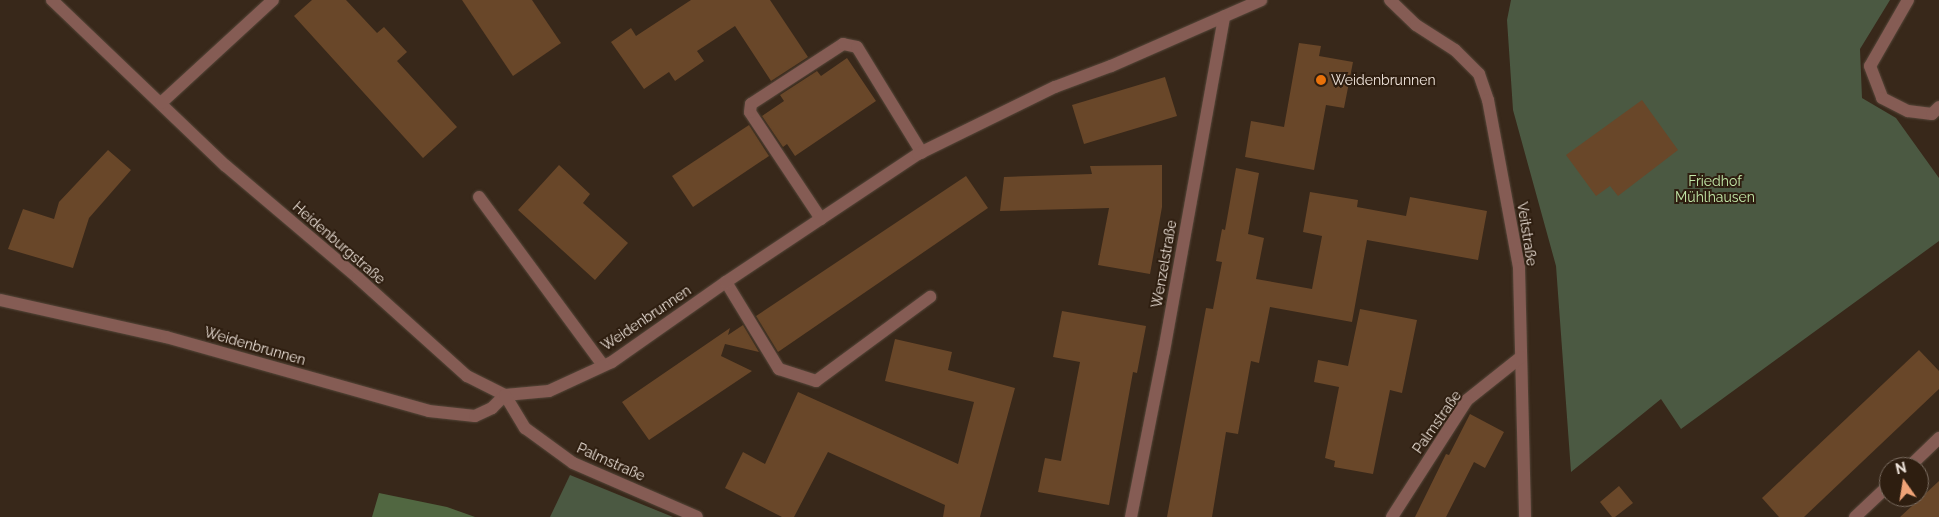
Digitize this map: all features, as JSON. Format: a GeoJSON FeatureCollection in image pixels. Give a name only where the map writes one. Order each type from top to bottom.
{"type":"FeatureCollection","features":[{"type":"Feature","properties":{"kind":"street","name":"Heidenburgstraße"},"geometry":{"type":"LineString","coordinates":[[52,0],[226,166],[358,278],[467,376],[505,395]]}},
{"type":"Feature","properties":{"kind":"street"},"geometry":{"type":"LineString","coordinates":[[161,103],[273,0]]}},
{"type":"Feature","properties":{"kind":"street","name":"Weidenbrunnen"},"geometry":{"type":"LineString","coordinates":[[0,300],[166,337],[429,411],[475,416],[492,408],[505,395],[549,391],[603,365],[922,152],[1055,87],[1260,0]]}},
{"type":"Feature","properties":{"kind":"street","name":"Veitstraße"},"geometry":{"type":"LineString","coordinates":[[1390,0],[1416,25],[1454,50],[1479,74],[1488,100],[1519,268],[1525,517]]}},
{"type":"Feature","properties":{"kind":"street"},"geometry":{"type":"LineString","coordinates":[[1908,0],[1870,66],[1882,98],[1908,111],[1932,114],[1939,107]]}},
{"type":"Feature","properties":{"kind":"street","name":"Wenzelstraße"},"geometry":{"type":"LineString","coordinates":[[1130,517],[1164,350],[1224,16]]}},
{"type":"Feature","properties":{"kind":"street"},"geometry":{"type":"LineString","coordinates":[[821,219],[750,112],[751,104],[843,44],[857,47],[922,152]]}},
{"type":"Feature","properties":{"kind":"street"},"geometry":{"type":"LineString","coordinates":[[479,197],[603,365]]}},
{"type":"Feature","properties":{"kind":"street"},"geometry":{"type":"LineString","coordinates":[[726,282],[779,369],[816,381],[930,297]]}},
{"type":"Feature","properties":{"kind":"street","name":"Palmstraße"},"geometry":{"type":"LineString","coordinates":[[1392,517],[1467,400],[1521,357]]}},
{"type":"Feature","properties":{"kind":"street","name":"Palmstraße"},"geometry":{"type":"LineString","coordinates":[[505,395],[525,428],[573,463],[697,517]]}},
{"type":"Feature","properties":{"kind":"street"},"geometry":{"type":"LineString","coordinates":[[1919,457],[1939,438]]}},
{"type":"Feature","properties":{"kind":"street"},"geometry":{"type":"LineString","coordinates":[[1855,517],[1879,494]]}},
{"type":"Feature","properties":{"kind":"green space","name":"Friedhof Mühlhausen"},"geometry":{"type":"Polygon","coordinates":[[[1511,0],[1890,0],[1860,49],[1862,98],[1896,118],[1939,178],[1939,241],[1681,429],[1661,399],[1571,472],[1556,266],[1513,110],[1507,20],[1511,0]]]}},
{"type":"Feature","properties":{"kind":"green space"},"geometry":{"type":"Polygon","coordinates":[[[570,475],[673,517],[550,517],[570,475]]]}},
{"type":"Feature","properties":{"kind":"green space"},"geometry":{"type":"Polygon","coordinates":[[[379,493],[447,507],[475,517],[372,517],[379,493]]]}},
{"type":"Feature","properties":{"kind":"building"},"geometry":{"type":"Polygon","coordinates":[[[312,0],[346,0],[377,33],[384,27],[407,52],[397,61],[457,127],[423,158],[294,16],[312,0]]]}},
{"type":"Feature","properties":{"kind":"building"},"geometry":{"type":"Polygon","coordinates":[[[462,0],[532,0],[561,43],[513,76],[462,0]]]}},
{"type":"Feature","properties":{"kind":"building"},"geometry":{"type":"Polygon","coordinates":[[[691,0],[770,0],[808,57],[771,81],[735,26],[697,51],[704,61],[675,81],[669,72],[644,89],[611,42],[631,28],[636,36],[691,0]]]}},
{"type":"Feature","properties":{"kind":"building"},"geometry":{"type":"Polygon","coordinates":[[[1299,43],[1321,46],[1319,56],[1353,62],[1344,108],[1326,105],[1314,170],[1245,157],[1251,121],[1284,127],[1299,43]]]}},
{"type":"Feature","properties":{"kind":"building"},"geometry":{"type":"Polygon","coordinates":[[[847,58],[876,101],[795,156],[787,144],[783,147],[762,116],[784,101],[780,95],[817,71],[821,76],[847,58]]]}},
{"type":"Feature","properties":{"kind":"building"},"geometry":{"type":"Polygon","coordinates":[[[1165,77],[1177,116],[1084,144],[1072,105],[1165,77]]]}},
{"type":"Feature","properties":{"kind":"building"},"geometry":{"type":"Polygon","coordinates":[[[1642,100],[1678,150],[1618,196],[1610,186],[1596,196],[1566,155],[1642,100]]]}},
{"type":"Feature","properties":{"kind":"building"},"geometry":{"type":"Polygon","coordinates":[[[749,125],[769,156],[693,207],[672,176],[749,125]]]}},
{"type":"Feature","properties":{"kind":"building"},"geometry":{"type":"Polygon","coordinates":[[[108,150],[131,170],[89,218],[73,268],[8,249],[23,209],[54,219],[59,202],[108,150]]]}},
{"type":"Feature","properties":{"kind":"building"},"geometry":{"type":"Polygon","coordinates":[[[559,165],[590,194],[583,203],[628,243],[595,280],[518,210],[559,165]]]}},
{"type":"Feature","properties":{"kind":"building"},"geometry":{"type":"Polygon","coordinates":[[[1162,165],[1162,207],[1150,274],[1098,265],[1109,208],[1000,211],[1004,177],[1092,174],[1090,166],[1162,165]]]}},
{"type":"Feature","properties":{"kind":"building"},"geometry":{"type":"Polygon","coordinates":[[[1236,168],[1259,173],[1248,234],[1264,238],[1256,279],[1312,289],[1322,236],[1303,232],[1310,192],[1358,200],[1357,207],[1406,216],[1410,197],[1487,211],[1478,260],[1367,240],[1352,322],[1270,307],[1259,363],[1251,361],[1238,434],[1226,432],[1212,517],[1167,517],[1206,308],[1213,309],[1222,262],[1216,261],[1222,229],[1225,230],[1236,168]]]}},
{"type":"Feature","properties":{"kind":"building"},"geometry":{"type":"Polygon","coordinates":[[[966,176],[988,208],[778,352],[756,316],[966,176]]]}},
{"type":"Feature","properties":{"kind":"building"},"geometry":{"type":"Polygon","coordinates":[[[1360,309],[1417,320],[1402,393],[1390,390],[1373,474],[1334,467],[1335,461],[1325,458],[1339,387],[1314,382],[1318,360],[1348,366],[1360,309]]]}},
{"type":"Feature","properties":{"kind":"building"},"geometry":{"type":"Polygon","coordinates":[[[1062,311],[1146,326],[1137,373],[1133,372],[1109,505],[1038,492],[1045,458],[1061,461],[1080,362],[1053,357],[1062,311]]]}},
{"type":"Feature","properties":{"kind":"building"},"geometry":{"type":"Polygon","coordinates":[[[743,325],[759,352],[725,344],[721,356],[752,371],[649,440],[622,402],[730,328],[728,335],[743,325]]]}},
{"type":"Feature","properties":{"kind":"building"},"geometry":{"type":"Polygon","coordinates":[[[895,339],[952,352],[948,370],[1015,388],[980,517],[943,517],[945,505],[828,452],[794,517],[782,517],[725,488],[743,452],[765,464],[798,392],[958,464],[974,402],[885,381],[895,339]]]}},
{"type":"Feature","properties":{"kind":"building"},"geometry":{"type":"Polygon","coordinates":[[[1919,350],[1939,371],[1939,389],[1804,517],[1779,517],[1762,498],[1919,350]]]}},
{"type":"Feature","properties":{"kind":"building"},"geometry":{"type":"Polygon","coordinates":[[[1470,414],[1504,432],[1485,468],[1474,462],[1446,517],[1415,517],[1446,454],[1449,455],[1470,414]]]}},
{"type":"Feature","properties":{"kind":"building"},"geometry":{"type":"Polygon","coordinates":[[[1939,481],[1939,517],[1900,517],[1911,507],[1929,507],[1929,490],[1939,481]]]}},
{"type":"Feature","properties":{"kind":"building"},"geometry":{"type":"Polygon","coordinates":[[[1619,486],[1633,503],[1615,517],[1612,517],[1600,502],[1619,486]]]}},
{"type":"Feature","properties":{"kind":"place","name":"Weidenbrunnen"},"geometry":{"type":"Point","coordinates":[1321,80]}}]}
